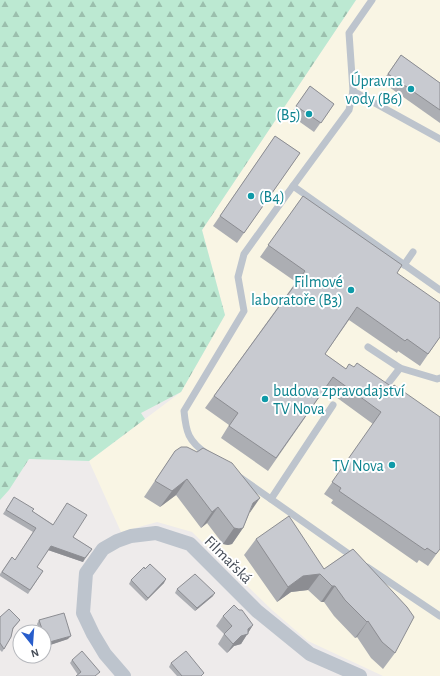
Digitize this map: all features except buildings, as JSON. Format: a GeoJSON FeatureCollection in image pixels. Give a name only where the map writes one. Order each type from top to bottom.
{"type":"FeatureCollection","features":[{"type":"Feature","properties":{"kind":"street","name":"Filmařská"},"geometry":{"type":"LineString","coordinates":[[124,676],[105,654],[83,613],[86,573],[104,549],[117,541],[131,536],[156,533],[190,544],[257,611],[310,654],[360,676]]}},
{"type":"Feature","properties":{"kind":"lane"},"geometry":{"type":"LineString","coordinates":[[216,460],[196,447],[189,437],[184,410],[244,311],[238,277],[244,254],[349,110],[353,91],[349,34],[372,0]]}},
{"type":"Feature","properties":{"kind":"lane"},"geometry":{"type":"LineString","coordinates":[[353,91],[440,138]]}},
{"type":"Feature","properties":{"kind":"lane"},"geometry":{"type":"LineString","coordinates":[[293,186],[440,290]]}},
{"type":"Feature","properties":{"kind":"lane"},"geometry":{"type":"LineString","coordinates":[[404,265],[413,252]]}},
{"type":"Feature","properties":{"kind":"lane"},"geometry":{"type":"LineString","coordinates":[[368,347],[400,368],[437,379],[440,378]]}},
{"type":"Feature","properties":{"kind":"lane"},"geometry":{"type":"LineString","coordinates":[[384,390],[400,368]]}},
{"type":"Feature","properties":{"kind":"lane"},"geometry":{"type":"LineString","coordinates":[[271,500],[333,405]]}},
{"type":"Feature","properties":{"kind":"lane"},"geometry":{"type":"LineString","coordinates":[[234,473],[440,616]]}},
{"type":"Feature","properties":{"kind":"shaded area"},"geometry":{"type":"Polygon","coordinates":[[[356,0],[440,0],[440,676],[383,676],[308,641],[272,610],[192,532],[157,522],[121,532],[89,461],[181,392],[225,315],[202,230],[356,0]]]}},
{"type":"Feature","properties":{"kind":"green space"},"geometry":{"type":"Polygon","coordinates":[[[0,0],[356,0],[202,230],[225,315],[181,392],[141,413],[145,419],[89,461],[29,459],[9,490],[0,500],[0,0]]]}},
{"type":"Feature","properties":{"kind":"place","name":"Úpravna vody (B6)"},"geometry":{"type":"Point","coordinates":[411,89]}},
{"type":"Feature","properties":{"kind":"place","name":"(B5)"},"geometry":{"type":"Point","coordinates":[309,114]}},
{"type":"Feature","properties":{"kind":"place","name":"(B4)"},"geometry":{"type":"Point","coordinates":[251,196]}},
{"type":"Feature","properties":{"kind":"place","name":"Filmové laboratoře (B3)"},"geometry":{"type":"Point","coordinates":[351,290]}},
{"type":"Feature","properties":{"kind":"place","name":"budova zpravodajství TV Nova"},"geometry":{"type":"Point","coordinates":[265,399]}},
{"type":"Feature","properties":{"kind":"place","name":"TV Nova"},"geometry":{"type":"Point","coordinates":[392,465]}}]}
